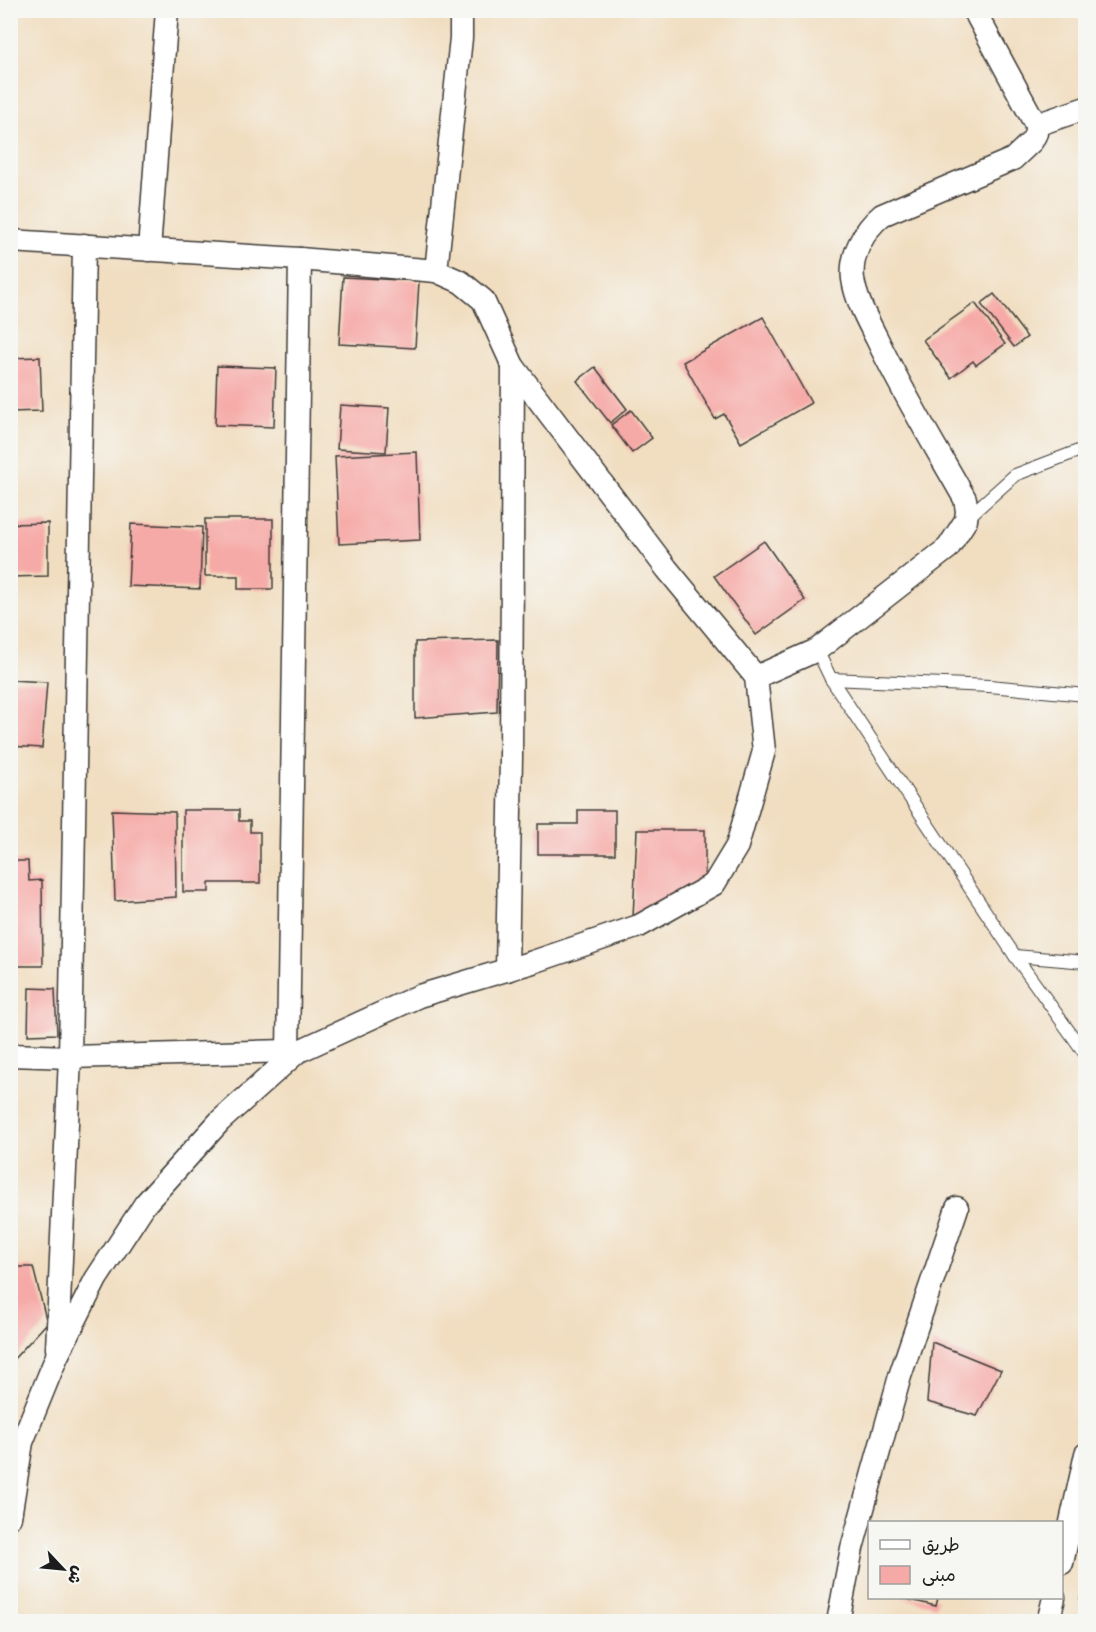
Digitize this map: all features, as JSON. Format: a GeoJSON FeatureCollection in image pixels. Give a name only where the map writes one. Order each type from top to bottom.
{"type":"FeatureCollection","features":[{"type":"Feature","properties":{"kind":"street"},"geometry":{"type":"LineString","coordinates":[[149,250],[167,10]]}},
{"type":"Feature","properties":{"kind":"street"},"geometry":{"type":"LineString","coordinates":[[436,271],[461,38],[460,10]]}},
{"type":"Feature","properties":{"kind":"street"},"geometry":{"type":"LineString","coordinates":[[756,676],[817,650],[948,548],[966,520],[968,511],[965,500],[889,365],[857,298],[853,277],[854,257],[872,223],[882,215],[1013,159],[1032,141],[1036,133],[1036,125],[974,10]]}},
{"type":"Feature","properties":{"kind":"street"},"geometry":{"type":"LineString","coordinates":[[1036,125],[1086,108]]}},
{"type":"Feature","properties":{"kind":"street"},"geometry":{"type":"LineString","coordinates":[[10,240],[300,259],[436,271],[461,282],[483,300],[513,366],[667,569],[756,676],[764,751],[737,846],[714,884],[639,926],[507,970],[419,996],[292,1051],[220,1121],[145,1204],[96,1279],[16,1442],[10,1518]]}},
{"type":"Feature","properties":{"kind":"street"},"geometry":{"type":"LineString","coordinates":[[57,1356],[70,1057],[84,245]]}},
{"type":"Feature","properties":{"kind":"street"},"geometry":{"type":"LineString","coordinates":[[292,1051],[300,259]]}},
{"type":"Feature","properties":{"kind":"street"},"geometry":{"type":"LineString","coordinates":[[507,970],[512,757],[513,366]]}},
{"type":"Feature","properties":{"kind":"street"},"geometry":{"type":"LineString","coordinates":[[10,1055],[70,1057],[292,1051]]}},
{"type":"Feature","properties":{"kind":"street"},"geometry":{"type":"LineString","coordinates":[[838,1622],[852,1548],[900,1376],[957,1208]]}},
{"type":"Feature","properties":{"kind":"street"},"geometry":{"type":"LineString","coordinates":[[1063,1558],[1086,1454]]}},
{"type":"Feature","properties":{"kind":"street"},"geometry":{"type":"LineString","coordinates":[[1048,1622],[1054,1599]]}},
{"type":"Feature","properties":{"kind":"lane"},"geometry":{"type":"LineString","coordinates":[[966,520],[1015,474],[1086,447]]}},
{"type":"Feature","properties":{"kind":"lane"},"geometry":{"type":"LineString","coordinates":[[817,650],[831,679],[1015,956],[1086,1055]]}},
{"type":"Feature","properties":{"kind":"lane"},"geometry":{"type":"LineString","coordinates":[[831,679],[989,686],[1086,695]]}},
{"type":"Feature","properties":{"kind":"lane"},"geometry":{"type":"LineString","coordinates":[[1015,956],[1086,962]]}},
{"type":"Feature","properties":{"kind":"building"},"geometry":{"type":"Polygon","coordinates":[[[343,277],[419,281],[415,348],[339,344],[343,277]]]}},
{"type":"Feature","properties":{"kind":"building"},"geometry":{"type":"Polygon","coordinates":[[[994,294],[1027,337],[1014,347],[981,304],[994,294]]]}},
{"type":"Feature","properties":{"kind":"building"},"geometry":{"type":"Polygon","coordinates":[[[975,303],[1005,344],[976,365],[973,361],[951,378],[923,340],[975,303]]]}},
{"type":"Feature","properties":{"kind":"building"},"geometry":{"type":"Polygon","coordinates":[[[763,317],[811,403],[741,443],[724,414],[715,419],[683,362],[763,317]]]}},
{"type":"Feature","properties":{"kind":"building"},"geometry":{"type":"Polygon","coordinates":[[[40,357],[42,411],[10,412],[10,358],[40,357]]]}},
{"type":"Feature","properties":{"kind":"building"},"geometry":{"type":"Polygon","coordinates":[[[217,366],[276,368],[274,427],[215,425],[217,366]]]}},
{"type":"Feature","properties":{"kind":"building"},"geometry":{"type":"Polygon","coordinates":[[[595,367],[627,409],[610,423],[577,381],[595,367]]]}},
{"type":"Feature","properties":{"kind":"building"},"geometry":{"type":"Polygon","coordinates":[[[340,405],[389,408],[386,452],[337,449],[340,405]]]}},
{"type":"Feature","properties":{"kind":"building"},"geometry":{"type":"Polygon","coordinates":[[[631,410],[652,438],[632,453],[611,425],[631,410]]]}},
{"type":"Feature","properties":{"kind":"building"},"geometry":{"type":"Polygon","coordinates":[[[417,452],[420,540],[339,544],[335,456],[417,452]]]}},
{"type":"Feature","properties":{"kind":"building"},"geometry":{"type":"Polygon","coordinates":[[[205,519],[273,519],[273,589],[238,589],[238,576],[205,576],[205,519]]]}},
{"type":"Feature","properties":{"kind":"building"},"geometry":{"type":"Polygon","coordinates":[[[48,523],[48,576],[10,577],[10,524],[48,523]]]}},
{"type":"Feature","properties":{"kind":"building"},"geometry":{"type":"Polygon","coordinates":[[[131,524],[202,527],[200,589],[128,586],[131,524]]]}},
{"type":"Feature","properties":{"kind":"building"},"geometry":{"type":"Polygon","coordinates":[[[764,541],[805,600],[756,635],[714,576],[764,541]]]}},
{"type":"Feature","properties":{"kind":"building"},"geometry":{"type":"Polygon","coordinates":[[[498,640],[497,712],[415,718],[415,642],[498,640]]]}},
{"type":"Feature","properties":{"kind":"building"},"geometry":{"type":"Polygon","coordinates":[[[10,680],[47,682],[42,748],[10,746],[10,680]]]}},
{"type":"Feature","properties":{"kind":"building"},"geometry":{"type":"Polygon","coordinates":[[[112,810],[175,812],[176,897],[115,901],[112,810]]]}},
{"type":"Feature","properties":{"kind":"building"},"geometry":{"type":"Polygon","coordinates":[[[183,810],[239,810],[239,821],[250,821],[250,832],[260,832],[260,883],[209,883],[209,892],[183,892],[183,810]]]}},
{"type":"Feature","properties":{"kind":"building"},"geometry":{"type":"Polygon","coordinates":[[[578,810],[615,810],[615,854],[538,854],[538,824],[578,824],[578,810]]]}},
{"type":"Feature","properties":{"kind":"building"},"geometry":{"type":"Polygon","coordinates":[[[637,830],[705,830],[705,880],[633,918],[637,830]]]}},
{"type":"Feature","properties":{"kind":"building"},"geometry":{"type":"Polygon","coordinates":[[[10,861],[28,861],[29,881],[42,880],[43,966],[10,966],[10,861]]]}},
{"type":"Feature","properties":{"kind":"building"},"geometry":{"type":"Polygon","coordinates":[[[29,988],[55,989],[57,1034],[28,1035],[29,988]]]}},
{"type":"Feature","properties":{"kind":"building"},"geometry":{"type":"Polygon","coordinates":[[[10,1267],[33,1267],[47,1323],[10,1363],[10,1267]]]}},
{"type":"Feature","properties":{"kind":"building"},"geometry":{"type":"Polygon","coordinates":[[[932,1342],[1001,1370],[977,1416],[927,1402],[932,1342]]]}},
{"type":"Feature","properties":{"kind":"building"},"geometry":{"type":"Polygon","coordinates":[[[1086,1578],[1086,1601],[1080,1599],[1086,1578]]]}},
{"type":"Feature","properties":{"kind":"building"},"geometry":{"type":"Polygon","coordinates":[[[906,1599],[938,1599],[936,1606],[906,1599]]]}}]}
